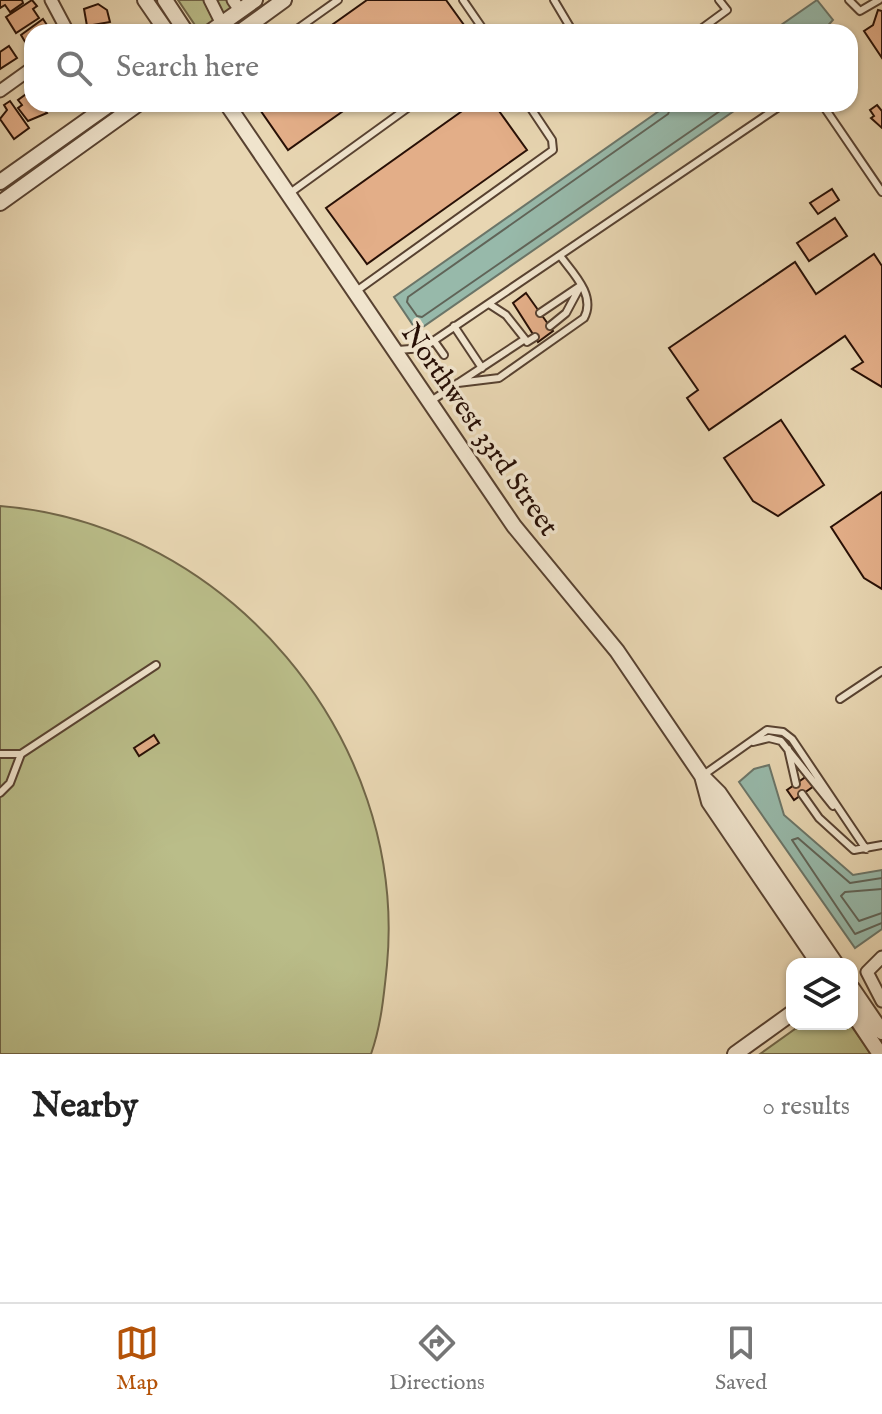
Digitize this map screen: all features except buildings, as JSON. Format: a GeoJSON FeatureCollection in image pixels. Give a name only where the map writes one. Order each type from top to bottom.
{"type":"FeatureCollection","features":[{"type":"Feature","properties":{"kind":"street"},"geometry":{"type":"LineString","coordinates":[[51,0],[64,24]]}},
{"type":"Feature","properties":{"kind":"street"},"geometry":{"type":"LineString","coordinates":[[145,0],[162,24]]}},
{"type":"Feature","properties":{"kind":"street"},"geometry":{"type":"LineString","coordinates":[[165,0],[181,24]]}},
{"type":"Feature","properties":{"kind":"street"},"geometry":{"type":"LineString","coordinates":[[210,0],[215,24]]}},
{"type":"Feature","properties":{"kind":"street"},"geometry":{"type":"LineString","coordinates":[[220,24],[237,5],[255,0]]}},
{"type":"Feature","properties":{"kind":"street"},"geometry":{"type":"LineString","coordinates":[[251,24],[284,0]]}},
{"type":"Feature","properties":{"kind":"street"},"geometry":{"type":"LineString","coordinates":[[0,91],[24,74]]}},
{"type":"Feature","properties":{"kind":"street"},"geometry":{"type":"LineString","coordinates":[[0,182],[99,112]]}},
{"type":"Feature","properties":{"kind":"street"},"geometry":{"type":"LineString","coordinates":[[0,203],[127,112]]}},
{"type":"Feature","properties":{"kind":"street","name":"Northwest 33rd Street"},"geometry":{"type":"LineString","coordinates":[[232,112],[517,531],[617,651],[832,958]]}},
{"type":"Feature","properties":{"kind":"street","name":"Northwest 33rd Street"},"geometry":{"type":"LineString","coordinates":[[702,776],[709,802],[815,958]]}},
{"type":"Feature","properties":{"kind":"street"},"geometry":{"type":"LineString","coordinates":[[882,957],[867,972],[882,1001]]}},
{"type":"Feature","properties":{"kind":"street"},"geometry":{"type":"LineString","coordinates":[[858,997],[882,1032]]}},
{"type":"Feature","properties":{"kind":"street"},"geometry":{"type":"LineString","coordinates":[[735,1054],[786,1017]]}},
{"type":"Feature","properties":{"kind":"street"},"geometry":{"type":"LineString","coordinates":[[858,1021],[880,1054]]}},
{"type":"Feature","properties":{"kind":"lane"},"geometry":{"type":"LineString","coordinates":[[304,24],[338,0]]}},
{"type":"Feature","properties":{"kind":"lane"},"geometry":{"type":"LineString","coordinates":[[463,0],[480,24]]}},
{"type":"Feature","properties":{"kind":"lane"},"geometry":{"type":"LineString","coordinates":[[554,0],[568,24]]}},
{"type":"Feature","properties":{"kind":"lane"},"geometry":{"type":"LineString","coordinates":[[708,24],[727,10],[719,0]]}},
{"type":"Feature","properties":{"kind":"lane"},"geometry":{"type":"LineString","coordinates":[[849,0],[860,11],[879,0]]}},
{"type":"Feature","properties":{"kind":"lane"},"geometry":{"type":"LineString","coordinates":[[288,194],[402,112]]}},
{"type":"Feature","properties":{"kind":"lane"},"geometry":{"type":"LineString","coordinates":[[355,292],[537,164],[554,146],[533,112]]}},
{"type":"Feature","properties":{"kind":"lane"},"geometry":{"type":"LineString","coordinates":[[394,350],[417,349],[434,341],[771,112]]}},
{"type":"Feature","properties":{"kind":"lane"},"geometry":{"type":"LineString","coordinates":[[827,112],[882,192]]}},
{"type":"Feature","properties":{"kind":"lane"},"geometry":{"type":"LineString","coordinates":[[458,383],[495,380],[584,318],[588,301],[581,285],[561,257]]}},
{"type":"Feature","properties":{"kind":"lane"},"geometry":{"type":"LineString","coordinates":[[540,313],[581,285]]}},
{"type":"Feature","properties":{"kind":"lane"},"geometry":{"type":"LineString","coordinates":[[550,326],[566,313],[581,285]]}},
{"type":"Feature","properties":{"kind":"lane"},"geometry":{"type":"LineString","coordinates":[[489,304],[506,315],[535,353]]}},
{"type":"Feature","properties":{"kind":"lane"},"geometry":{"type":"LineString","coordinates":[[517,328],[525,323]]}},
{"type":"Feature","properties":{"kind":"lane"},"geometry":{"type":"LineString","coordinates":[[454,326],[482,368]]}},
{"type":"Feature","properties":{"kind":"lane"},"geometry":{"type":"LineString","coordinates":[[429,402],[535,337]]}},
{"type":"Feature","properties":{"kind":"lane"},"geometry":{"type":"LineString","coordinates":[[434,341],[444,355]]}},
{"type":"Feature","properties":{"kind":"lane"},"geometry":{"type":"LineString","coordinates":[[0,754],[21,754],[156,665]]}},
{"type":"Feature","properties":{"kind":"lane"},"geometry":{"type":"LineString","coordinates":[[840,699],[882,671]]}},
{"type":"Feature","properties":{"kind":"lane"},"geometry":{"type":"LineString","coordinates":[[702,776],[767,730],[787,735],[835,807]]}},
{"type":"Feature","properties":{"kind":"lane"},"geometry":{"type":"LineString","coordinates":[[753,742],[775,738],[786,745],[866,849]]}},
{"type":"Feature","properties":{"kind":"lane"},"geometry":{"type":"LineString","coordinates":[[786,745],[796,784]]}},
{"type":"Feature","properties":{"kind":"lane"},"geometry":{"type":"LineString","coordinates":[[0,793],[10,783],[21,754]]}},
{"type":"Feature","properties":{"kind":"lane"},"geometry":{"type":"LineString","coordinates":[[802,794],[819,818],[854,850],[882,845]]}},
{"type":"Feature","properties":{"kind":"lane"},"geometry":{"type":"LineString","coordinates":[[819,818],[835,807]]}},
{"type":"Feature","properties":{"kind":"green space"},"geometry":{"type":"Polygon","coordinates":[[[178,0],[243,0],[209,24],[194,24],[178,0]]]}},
{"type":"Feature","properties":{"kind":"green space"},"geometry":{"type":"Polygon","coordinates":[[[0,506],[83,522],[159,553],[228,599],[286,657],[334,725],[367,800],[386,881],[387,965],[380,1021],[371,1054],[0,1054],[0,506]]]}},
{"type":"Feature","properties":{"kind":"green space"},"geometry":{"type":"Polygon","coordinates":[[[794,1030],[854,1030],[871,1054],[760,1054],[794,1030]]]}},
{"type":"Feature","properties":{"kind":"water"},"geometry":{"type":"Polygon","coordinates":[[[817,0],[833,20],[829,24],[782,24],[817,0]]]}},
{"type":"Feature","properties":{"kind":"water"},"geometry":{"type":"Polygon","coordinates":[[[658,112],[732,112],[417,331],[394,297],[658,112]]]}},
{"type":"Feature","properties":{"kind":"water"},"geometry":{"type":"Polygon","coordinates":[[[769,765],[784,815],[853,875],[882,870],[882,929],[855,948],[739,782],[754,769],[769,765]]]}}]}
